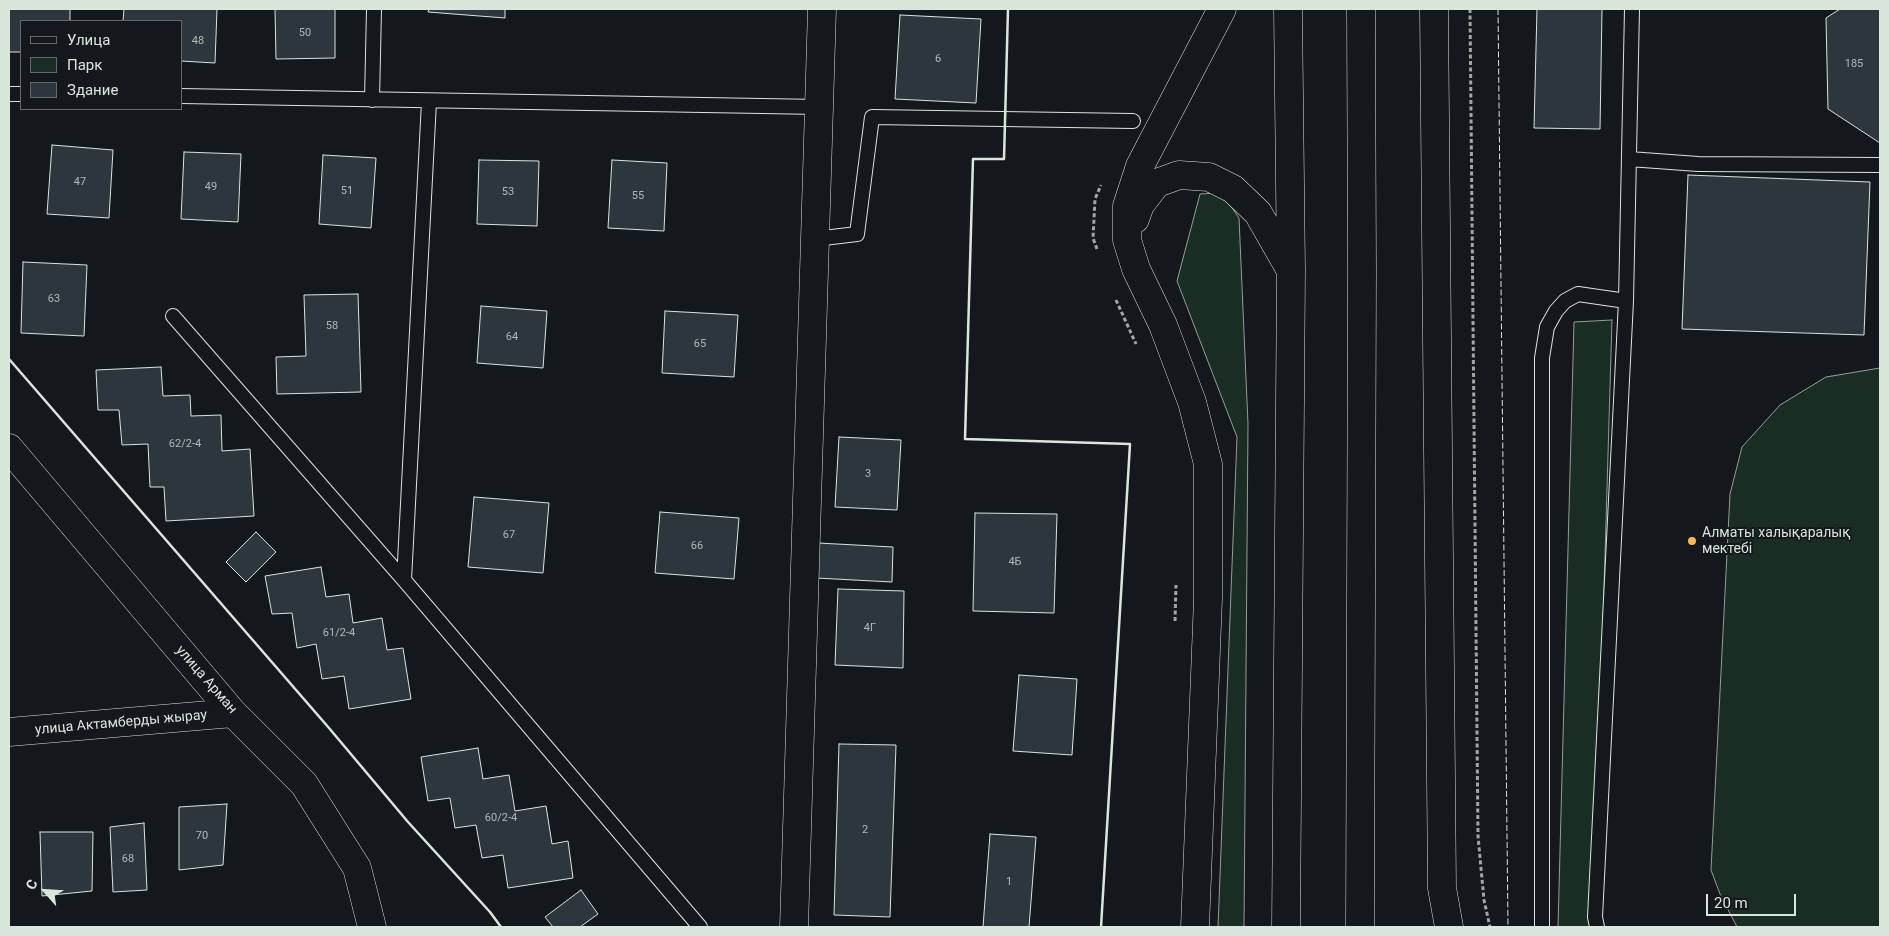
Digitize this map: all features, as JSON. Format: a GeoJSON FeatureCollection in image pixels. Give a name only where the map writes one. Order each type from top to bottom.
{"type":"FeatureCollection","features":[{"type":"Feature","properties":{"kind":"main road"},"geometry":{"type":"LineString","coordinates":[[794,927],[822,9]]}},
{"type":"Feature","properties":{"kind":"main road"},"geometry":{"type":"LineString","coordinates":[[1195,927],[1208,599],[1208,464],[1192,402],[1163,326],[1136,269],[1127,240],[1127,206],[1140,166],[1222,9]]}},
{"type":"Feature","properties":{"kind":"main road"},"geometry":{"type":"LineString","coordinates":[[1286,927],[1291,270],[1288,9]]}},
{"type":"Feature","properties":{"kind":"main road"},"geometry":{"type":"LineString","coordinates":[[1360,9],[1362,271],[1360,927]]}},
{"type":"Feature","properties":{"kind":"main road"},"geometry":{"type":"LineString","coordinates":[[1434,9],[1442,888],[1449,927]]}},
{"type":"Feature","properties":{"kind":"main road"},"geometry":{"type":"LineString","coordinates":[[1127,240],[1140,205],[1157,183],[1179,175],[1209,177],[1233,189],[1258,213],[1291,270]]}},
{"type":"Feature","properties":{"kind":"main road","name":"улица Арман"},"geometry":{"type":"LineString","coordinates":[[9,448],[234,713],[304,784],[357,868],[372,927]]}},
{"type":"Feature","properties":{"kind":"main road","name":"улица Актамберды жырау"},"geometry":{"type":"LineString","coordinates":[[9,732],[234,713]]}},
{"type":"Feature","properties":{"kind":"lane"},"geometry":{"type":"LineString","coordinates":[[372,100],[374,9]]}},
{"type":"Feature","properties":{"kind":"lane"},"geometry":{"type":"LineString","coordinates":[[1597,927],[1595,917],[1626,301],[1632,9]]}},
{"type":"Feature","properties":{"kind":"lane"},"geometry":{"type":"LineString","coordinates":[[182,96],[429,102],[820,107]]}},
{"type":"Feature","properties":{"kind":"lane"},"geometry":{"type":"LineString","coordinates":[[404,580],[429,102]]}},
{"type":"Feature","properties":{"kind":"lane"},"geometry":{"type":"LineString","coordinates":[[815,239],[857,234],[872,117],[1133,121]]}},
{"type":"Feature","properties":{"kind":"lane"},"geometry":{"type":"LineString","coordinates":[[1629,159],[1698,164],[1880,165]]}},
{"type":"Feature","properties":{"kind":"lane"},"geometry":{"type":"LineString","coordinates":[[1542,927],[1542,358],[1547,327],[1556,311],[1565,301],[1578,294],[1626,301]]}},
{"type":"Feature","properties":{"kind":"lane"},"geometry":{"type":"LineString","coordinates":[[173,316],[404,580],[700,927]]}},
{"type":"Feature","properties":{"kind":"path"},"geometry":{"type":"LineString","coordinates":[[1470,9],[1478,836],[1484,900],[1490,927]]}},
{"type":"Feature","properties":{"kind":"path"},"geometry":{"type":"LineString","coordinates":[[1099,255],[1093,238],[1095,198],[1102,182]]}},
{"type":"Feature","properties":{"kind":"path"},"geometry":{"type":"LineString","coordinates":[[1115,298],[1138,346]]}},
{"type":"Feature","properties":{"kind":"path"},"geometry":{"type":"LineString","coordinates":[[1175,628],[1176,578]]}},
{"type":"Feature","properties":{"kind":"green space"},"geometry":{"type":"Polygon","coordinates":[[[1217,193],[1228,202],[1239,218],[1248,424],[1244,927],[1218,927],[1237,437],[1177,281],[1200,194],[1217,193]]]}},
{"type":"Feature","properties":{"kind":"green space"},"geometry":{"type":"Polygon","coordinates":[[[1612,320],[1594,927],[1558,927],[1574,322],[1612,320]]]}},
{"type":"Feature","properties":{"kind":"green space"},"geometry":{"type":"Polygon","coordinates":[[[1880,368],[1880,927],[1737,927],[1720,894],[1711,870],[1730,494],[1742,447],[1780,405],[1826,377],[1880,368]]]}},
{"type":"Feature","properties":{"kind":"building"},"geometry":{"type":"Polygon","coordinates":[[[9,9],[70,9],[70,20],[20,20],[20,52],[9,52],[9,9]]]}},
{"type":"Feature","properties":{"kind":"building"},"geometry":{"type":"Polygon","coordinates":[[[124,9],[217,9],[215,63],[182,61],[182,20],[123,20],[124,9]]]}},
{"type":"Feature","properties":{"kind":"building"},"geometry":{"type":"Polygon","coordinates":[[[275,9],[335,9],[335,58],[276,59],[275,9]]]}},
{"type":"Feature","properties":{"kind":"building"},"geometry":{"type":"Polygon","coordinates":[[[429,9],[505,9],[505,18],[428,12],[429,9]]]}},
{"type":"Feature","properties":{"kind":"building"},"geometry":{"type":"Polygon","coordinates":[[[1537,9],[1602,9],[1600,129],[1534,128],[1537,9]]]}},
{"type":"Feature","properties":{"kind":"building"},"geometry":{"type":"Polygon","coordinates":[[[1840,9],[1880,9],[1880,143],[1828,109],[1826,18],[1840,9]]]}},
{"type":"Feature","properties":{"kind":"building"},"geometry":{"type":"Polygon","coordinates":[[[900,15],[981,19],[976,103],[895,99],[900,15]]]}},
{"type":"Feature","properties":{"kind":"building"},"geometry":{"type":"Polygon","coordinates":[[[52,145],[113,150],[109,218],[47,214],[52,145]]]}},
{"type":"Feature","properties":{"kind":"building"},"geometry":{"type":"Polygon","coordinates":[[[184,152],[241,154],[238,222],[181,219],[184,152]]]}},
{"type":"Feature","properties":{"kind":"building"},"geometry":{"type":"Polygon","coordinates":[[[323,155],[376,158],[371,228],[319,224],[323,155]]]}},
{"type":"Feature","properties":{"kind":"building"},"geometry":{"type":"Polygon","coordinates":[[[479,160],[539,161],[537,226],[477,224],[479,160]]]}},
{"type":"Feature","properties":{"kind":"building"},"geometry":{"type":"Polygon","coordinates":[[[612,160],[667,163],[664,231],[608,228],[612,160]]]}},
{"type":"Feature","properties":{"kind":"building"},"geometry":{"type":"Polygon","coordinates":[[[1688,175],[1870,182],[1864,335],[1682,329],[1688,175]]]}},
{"type":"Feature","properties":{"kind":"building"},"geometry":{"type":"Polygon","coordinates":[[[23,262],[87,265],[84,336],[21,333],[23,262]]]}},
{"type":"Feature","properties":{"kind":"building"},"geometry":{"type":"Polygon","coordinates":[[[358,294],[361,392],[277,394],[276,357],[306,356],[304,295],[358,294]]]}},
{"type":"Feature","properties":{"kind":"building"},"geometry":{"type":"Polygon","coordinates":[[[481,306],[547,311],[543,368],[477,363],[481,306]]]}},
{"type":"Feature","properties":{"kind":"building"},"geometry":{"type":"Polygon","coordinates":[[[665,311],[738,315],[734,377],[662,373],[665,311]]]}},
{"type":"Feature","properties":{"kind":"building"},"geometry":{"type":"Polygon","coordinates":[[[161,367],[163,396],[190,395],[191,416],[221,415],[222,451],[250,449],[254,516],[166,521],[164,487],[150,487],[148,444],[122,445],[119,410],[98,410],[96,370],[161,367]]]}},
{"type":"Feature","properties":{"kind":"building"},"geometry":{"type":"Polygon","coordinates":[[[839,437],[901,440],[897,510],[835,507],[839,437]]]}},
{"type":"Feature","properties":{"kind":"building"},"geometry":{"type":"Polygon","coordinates":[[[474,497],[549,503],[543,573],[468,567],[474,497]]]}},
{"type":"Feature","properties":{"kind":"building"},"geometry":{"type":"Polygon","coordinates":[[[660,512],[739,518],[734,579],[655,573],[660,512]]]}},
{"type":"Feature","properties":{"kind":"building"},"geometry":{"type":"Polygon","coordinates":[[[975,513],[1057,514],[1054,613],[973,611],[975,513]]]}},
{"type":"Feature","properties":{"kind":"building"},"geometry":{"type":"Polygon","coordinates":[[[256,532],[276,552],[246,582],[226,562],[256,532]]]}},
{"type":"Feature","properties":{"kind":"building"},"geometry":{"type":"Polygon","coordinates":[[[818,543],[893,547],[892,582],[816,578],[818,543]]]}},
{"type":"Feature","properties":{"kind":"building"},"geometry":{"type":"Polygon","coordinates":[[[321,567],[326,597],[349,594],[353,623],[382,618],[387,650],[403,648],[411,699],[349,709],[344,676],[322,679],[316,644],[297,648],[292,613],[272,614],[265,576],[321,567]]]}},
{"type":"Feature","properties":{"kind":"building"},"geometry":{"type":"Polygon","coordinates":[[[838,589],[904,591],[903,668],[835,665],[838,589]]]}},
{"type":"Feature","properties":{"kind":"building"},"geometry":{"type":"Polygon","coordinates":[[[1019,675],[1077,679],[1072,755],[1013,751],[1019,675]]]}},
{"type":"Feature","properties":{"kind":"building"},"geometry":{"type":"Polygon","coordinates":[[[839,744],[896,745],[890,917],[834,915],[839,744]]]}},
{"type":"Feature","properties":{"kind":"building"},"geometry":{"type":"Polygon","coordinates":[[[478,748],[483,779],[509,775],[515,811],[546,806],[552,844],[568,841],[573,878],[508,888],[503,855],[482,858],[476,825],[455,828],[450,798],[428,801],[421,757],[478,748]]]}},
{"type":"Feature","properties":{"kind":"building"},"geometry":{"type":"Polygon","coordinates":[[[227,804],[223,865],[179,870],[179,807],[227,804]]]}},
{"type":"Feature","properties":{"kind":"building"},"geometry":{"type":"Polygon","coordinates":[[[144,823],[147,890],[113,892],[110,827],[144,823]]]}},
{"type":"Feature","properties":{"kind":"building"},"geometry":{"type":"Polygon","coordinates":[[[40,832],[93,832],[92,891],[42,896],[40,832]]]}},
{"type":"Feature","properties":{"kind":"building"},"geometry":{"type":"Polygon","coordinates":[[[990,834],[1036,837],[1029,927],[983,927],[990,834]]]}},
{"type":"Feature","properties":{"kind":"building"},"geometry":{"type":"Polygon","coordinates":[[[581,890],[598,914],[580,927],[553,927],[545,917],[581,890]]]}},
{"type":"Feature","properties":{"kind":"fence"},"geometry":{"type":"LineString","coordinates":[[1498,9],[1508,927]]}},
{"type":"Feature","properties":{"kind":"wall"},"geometry":{"type":"LineString","coordinates":[[1008,9],[1004,159],[973,159],[965,439],[1130,444],[1101,927]]}},
{"type":"Feature","properties":{"kind":"wall"},"geometry":{"type":"LineString","coordinates":[[9,359],[329,728],[408,822],[490,912],[501,927]]}},
{"type":"Feature","properties":{"kind":"place","name":"Алматы халықаралық мектебі"},"geometry":{"type":"Point","coordinates":[1692,541]}}]}
